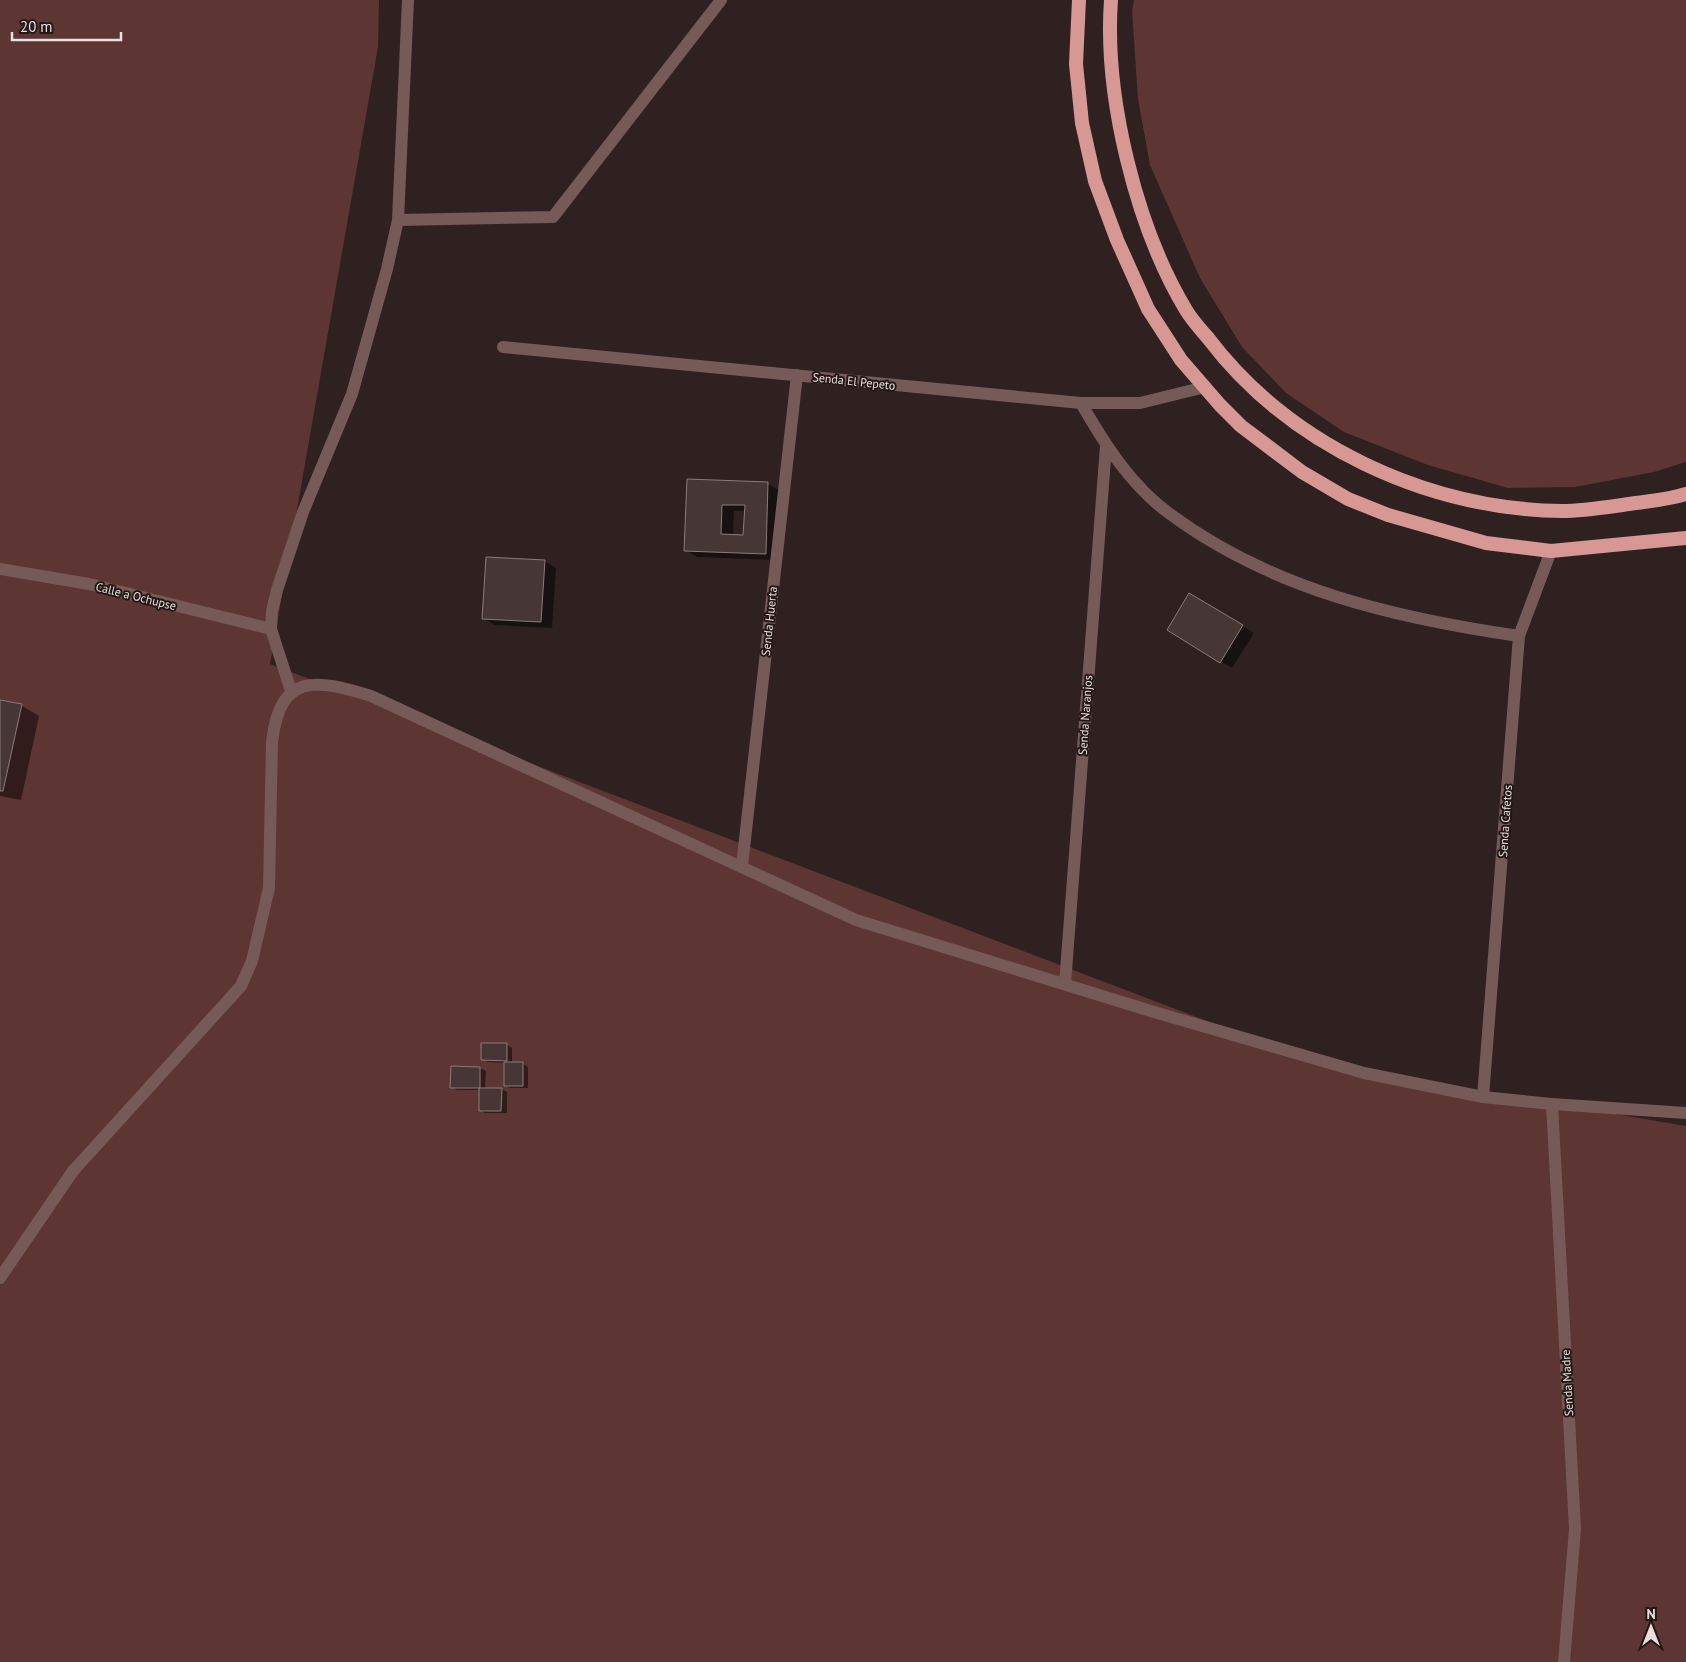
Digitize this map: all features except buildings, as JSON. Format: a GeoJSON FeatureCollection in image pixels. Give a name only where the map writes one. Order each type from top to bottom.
{"type":"FeatureCollection","features":[{"type":"Feature","properties":{"kind":"highway"},"geometry":{"type":"LineString","coordinates":[[1079,0],[1076,64],[1082,123],[1095,181],[1117,240],[1148,309],[1181,360],[1242,426],[1302,472],[1348,499],[1388,515],[1486,543],[1551,551],[1686,538]]}},
{"type":"Feature","properties":{"kind":"highway"},"geometry":{"type":"LineString","coordinates":[[1111,0],[1110,47],[1118,108],[1130,176],[1146,223],[1161,262],[1186,311],[1218,352],[1250,387],[1286,416],[1363,464],[1449,496],[1506,507],[1564,511],[1686,494]]}},
{"type":"Feature","properties":{"kind":"street"},"geometry":{"type":"LineString","coordinates":[[291,691],[271,629],[277,590],[303,512],[352,394],[374,324],[398,220],[408,0]]}},
{"type":"Feature","properties":{"kind":"street"},"geometry":{"type":"LineString","coordinates":[[398,220],[553,217],[721,0]]}},
{"type":"Feature","properties":{"kind":"street","name":"Senda El Pepeto"},"geometry":{"type":"LineString","coordinates":[[503,347],[1081,403],[1140,403],[1205,387]]}},
{"type":"Feature","properties":{"kind":"street","name":"Senda Huerta"},"geometry":{"type":"LineString","coordinates":[[742,866],[797,375]]}},
{"type":"Feature","properties":{"kind":"street"},"geometry":{"type":"LineString","coordinates":[[1081,403],[1106,446],[1140,487],[1169,514],[1223,548],[1269,572],[1319,592],[1443,625],[1519,636]]}},
{"type":"Feature","properties":{"kind":"street","name":"Senda Naranjos"},"geometry":{"type":"LineString","coordinates":[[1065,984],[1106,446]]}},
{"type":"Feature","properties":{"kind":"street","name":"Senda Cafetos"},"geometry":{"type":"LineString","coordinates":[[1483,1097],[1519,636],[1551,551]]}},
{"type":"Feature","properties":{"kind":"street","name":"Calle a Ochupse"},"geometry":{"type":"LineString","coordinates":[[0,569],[89,584],[271,629]]}},
{"type":"Feature","properties":{"kind":"street"},"geometry":{"type":"LineString","coordinates":[[0,1278],[73,1171],[241,986],[252,961],[269,888],[274,721],[282,703],[291,691],[307,685],[324,684],[370,696],[856,920],[1364,1073],[1483,1097],[1552,1104],[1686,1113]]}},
{"type":"Feature","properties":{"kind":"street","name":"Senda Madre"},"geometry":{"type":"LineString","coordinates":[[1552,1104],[1575,1529],[1564,1662]]}},
{"type":"Feature","properties":{"kind":"shaded area"},"geometry":{"type":"Polygon","coordinates":[[[0,0],[379,0],[378,47],[270,664],[1320,1064],[1686,1126],[1686,1662],[0,1662],[0,0]]]}},
{"type":"Feature","properties":{"kind":"shaded area"},"geometry":{"type":"Polygon","coordinates":[[[1134,0],[1686,0],[1686,462],[1654,472],[1575,487],[1508,488],[1428,465],[1344,432],[1286,393],[1242,347],[1200,278],[1150,165],[1138,99],[1132,10],[1134,0]]]}}]}
